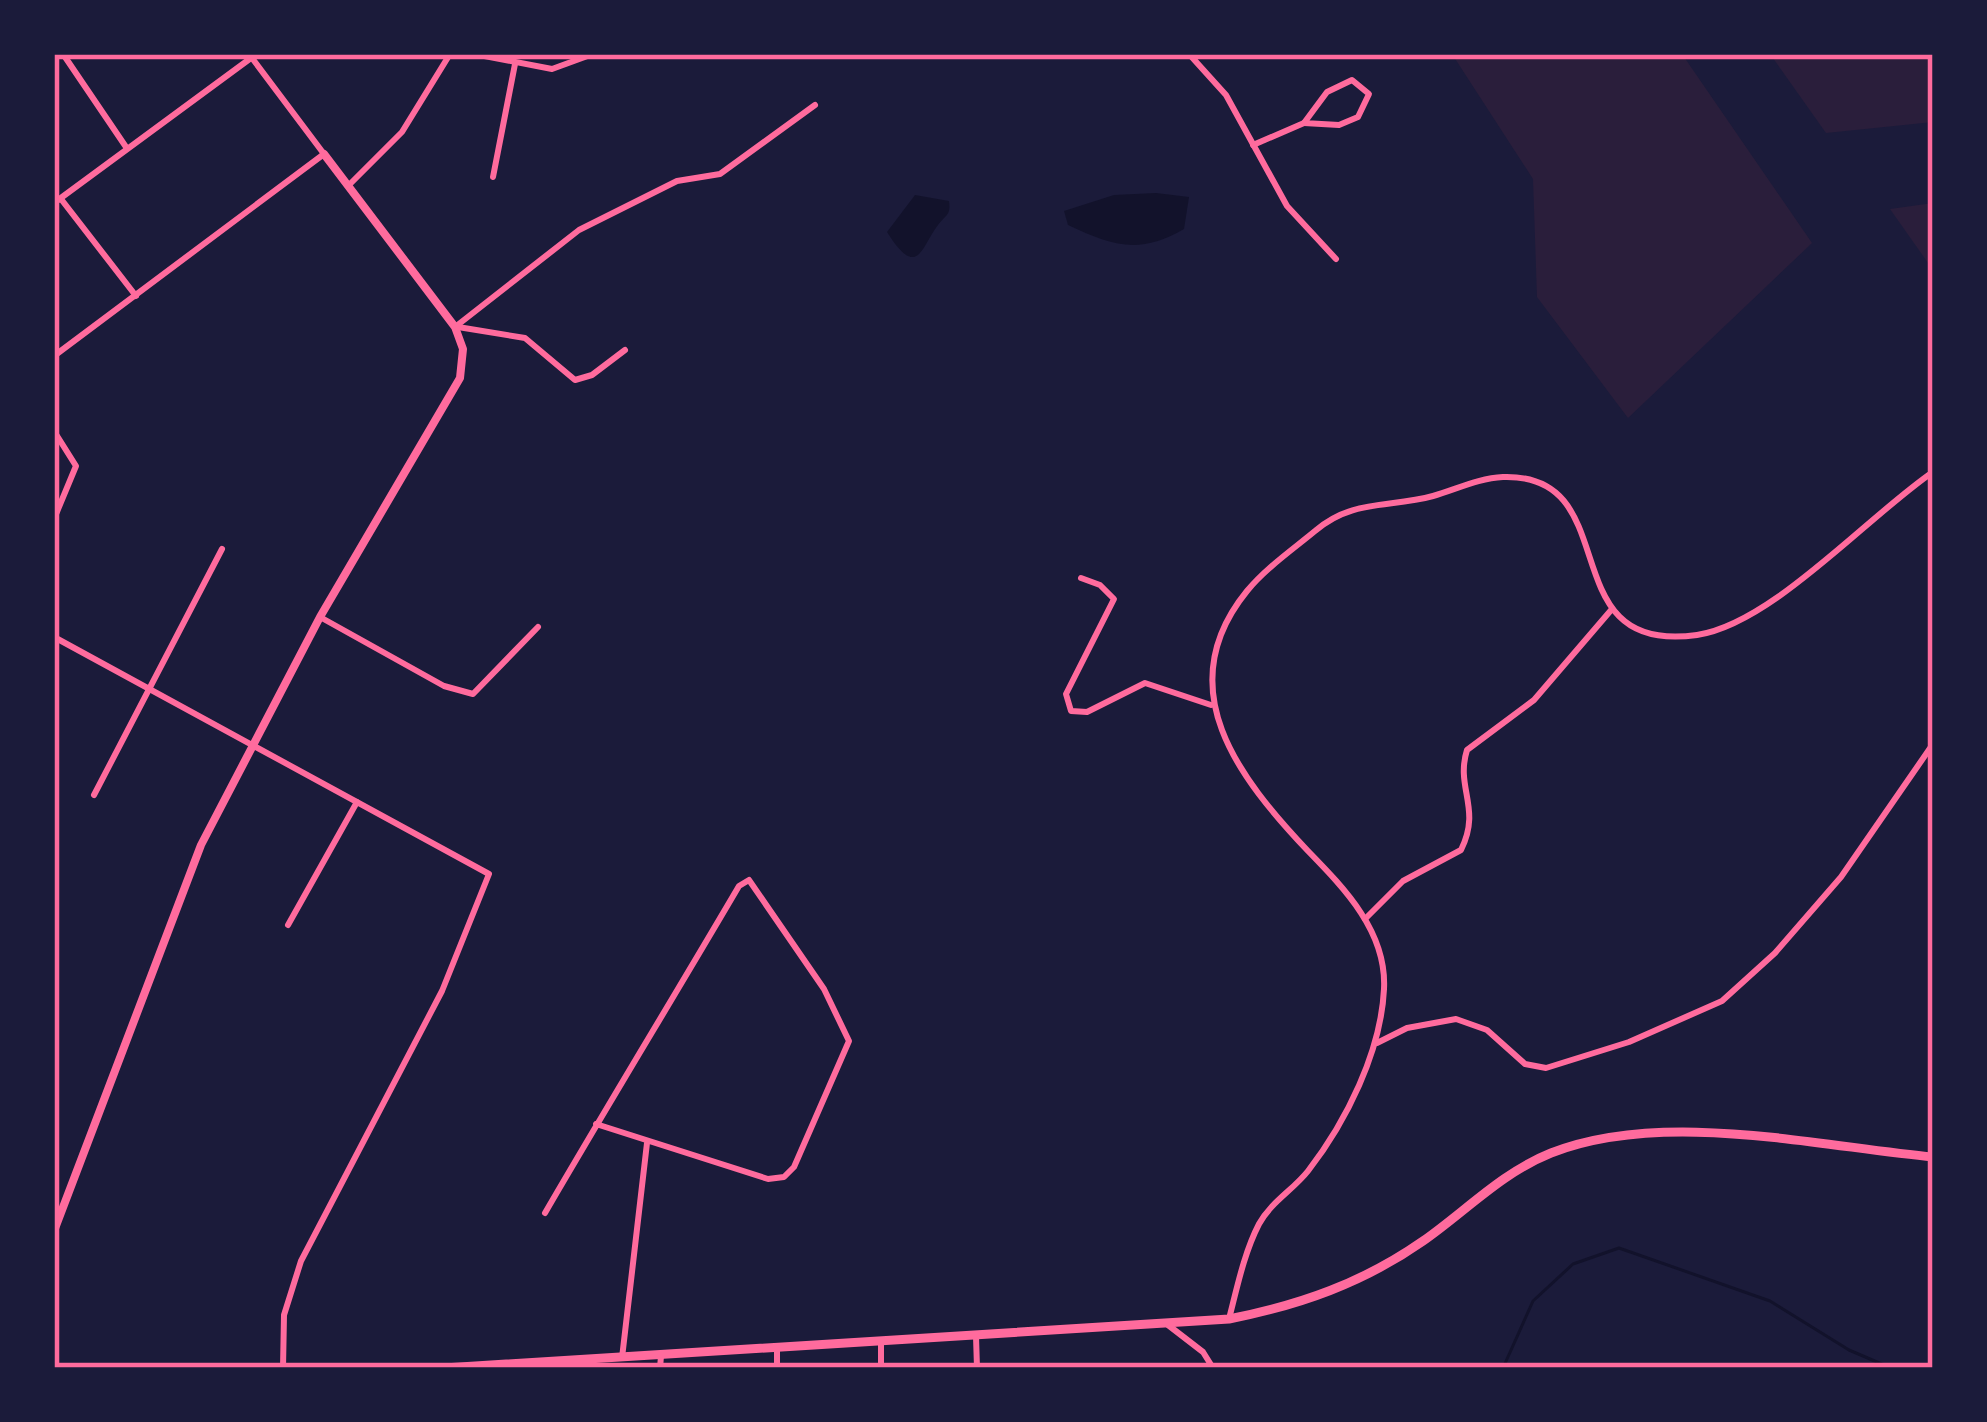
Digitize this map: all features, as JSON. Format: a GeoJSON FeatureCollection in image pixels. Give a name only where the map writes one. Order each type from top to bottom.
{"type":"FeatureCollection","features":[{"type":"Feature","properties":{"kind":"main road"},"geometry":{"type":"LineString","coordinates":[[444,1368],[622,1358],[660,1362],[777,1348],[1229,1319],[1291,1305],[1393,1262],[1521,1168],[1586,1142],[1645,1132],[1933,1157]]}},
{"type":"Feature","properties":{"kind":"street"},"geometry":{"type":"LineString","coordinates":[[63,54],[126,147]]}},
{"type":"Feature","properties":{"kind":"street"},"geometry":{"type":"LineString","coordinates":[[348,186],[402,132],[450,54]]}},
{"type":"Feature","properties":{"kind":"street"},"geometry":{"type":"LineString","coordinates":[[474,54],[562,69],[592,54]]}},
{"type":"Feature","properties":{"kind":"street"},"geometry":{"type":"LineString","coordinates":[[1189,54],[1226,95],[1287,206],[1336,259]]}},
{"type":"Feature","properties":{"kind":"street"},"geometry":{"type":"LineString","coordinates":[[54,1232],[201,845],[320,617],[383,505],[451,400],[463,361],[454,327],[250,56],[57,200],[136,296]]}},
{"type":"Feature","properties":{"kind":"street"},"geometry":{"type":"LineString","coordinates":[[493,178],[514,64]]}},
{"type":"Feature","properties":{"kind":"street"},"geometry":{"type":"LineString","coordinates":[[1252,145],[1304,123],[1327,92],[1343,82],[1356,80],[1368,90],[1368,105],[1353,120],[1326,126],[1304,123]]}},
{"type":"Feature","properties":{"kind":"street"},"geometry":{"type":"LineString","coordinates":[[454,327],[580,230],[677,181],[720,174],[815,105]]}},
{"type":"Feature","properties":{"kind":"street"},"geometry":{"type":"LineString","coordinates":[[54,356],[324,154]]}},
{"type":"Feature","properties":{"kind":"street"},"geometry":{"type":"LineString","coordinates":[[454,327],[525,338],[575,380],[592,375],[625,350]]}},
{"type":"Feature","properties":{"kind":"street"},"geometry":{"type":"LineString","coordinates":[[54,431],[76,466],[54,519]]}},
{"type":"Feature","properties":{"kind":"street"},"geometry":{"type":"LineString","coordinates":[[1229,1319],[1258,1226],[1326,1145],[1374,1045],[1384,982],[1365,919],[1347,891],[1247,781],[1211,705],[1224,633],[1246,592],[1329,518],[1364,504],[1435,496],[1503,477],[1542,485],[1561,497],[1581,520],[1592,574],[1612,609],[1651,632],[1676,636],[1720,630],[1766,605],[1933,472]]}},
{"type":"Feature","properties":{"kind":"street"},"geometry":{"type":"LineString","coordinates":[[94,795],[222,548]]}},
{"type":"Feature","properties":{"kind":"street"},"geometry":{"type":"LineString","coordinates":[[1081,578],[1100,585],[1114,599],[1066,694],[1071,711],[1087,712],[1145,683],[1211,705]]}},
{"type":"Feature","properties":{"kind":"street"},"geometry":{"type":"LineString","coordinates":[[1365,919],[1402,881],[1461,850],[1473,818],[1464,778],[1466,750],[1534,700],[1612,609]]}},
{"type":"Feature","properties":{"kind":"street"},"geometry":{"type":"LineString","coordinates":[[320,617],[444,686],[473,694],[538,627]]}},
{"type":"Feature","properties":{"kind":"street"},"geometry":{"type":"LineString","coordinates":[[54,637],[483,870],[489,878],[442,991],[301,1261],[284,1315],[283,1368]]}},
{"type":"Feature","properties":{"kind":"street"},"geometry":{"type":"LineString","coordinates":[[1374,1045],[1407,1028],[1456,1019],[1487,1030],[1525,1064],[1546,1068],[1629,1042],[1722,1001],[1775,953],[1841,877],[1933,744]]}},
{"type":"Feature","properties":{"kind":"street"},"geometry":{"type":"LineString","coordinates":[[288,925],[357,802]]}},
{"type":"Feature","properties":{"kind":"street"},"geometry":{"type":"LineString","coordinates":[[545,1213],[596,1124],[739,886],[749,880],[843,1024],[849,1041],[846,1058],[794,1167],[784,1177],[768,1179],[596,1124]]}},
{"type":"Feature","properties":{"kind":"street"},"geometry":{"type":"LineString","coordinates":[[622,1358],[646,1143]]}},
{"type":"Feature","properties":{"kind":"street"},"geometry":{"type":"LineString","coordinates":[[1166,1322],[1203,1352],[1213,1368]]}},
{"type":"Feature","properties":{"kind":"street"},"geometry":{"type":"LineString","coordinates":[[976,1336],[977,1368]]}},
{"type":"Feature","properties":{"kind":"street"},"geometry":{"type":"LineString","coordinates":[[881,1342],[881,1368]]}},
{"type":"Feature","properties":{"kind":"street"},"geometry":{"type":"LineString","coordinates":[[777,1348],[777,1368]]}},
{"type":"Feature","properties":{"kind":"shaded area"},"geometry":{"type":"Polygon","coordinates":[[[1452,54],[1682,54],[1812,243],[1628,418],[1537,297],[1533,179],[1452,54]]]}},
{"type":"Feature","properties":{"kind":"shaded area"},"geometry":{"type":"Polygon","coordinates":[[[1770,54],[1933,54],[1933,122],[1826,133],[1770,54]]]}},
{"type":"Feature","properties":{"kind":"shaded area"},"geometry":{"type":"Polygon","coordinates":[[[915,195],[949,201],[949,206],[923,250],[912,257],[887,232],[915,195]]]}},
{"type":"Feature","properties":{"kind":"shaded area"},"geometry":{"type":"Polygon","coordinates":[[[1114,195],[1189,197],[1184,229],[1139,245],[1099,238],[1068,225],[1064,211],[1114,195]]]}},
{"type":"Feature","properties":{"kind":"shaded area"},"geometry":{"type":"Polygon","coordinates":[[[1933,203],[1933,270],[1890,209],[1933,203]]]}},
{"type":"Feature","properties":{"kind":"waterway"},"geometry":{"type":"LineString","coordinates":[[1503,1368],[1533,1301],[1573,1264],[1619,1248],[1770,1301],[1849,1350],[1891,1368]]}}]}
